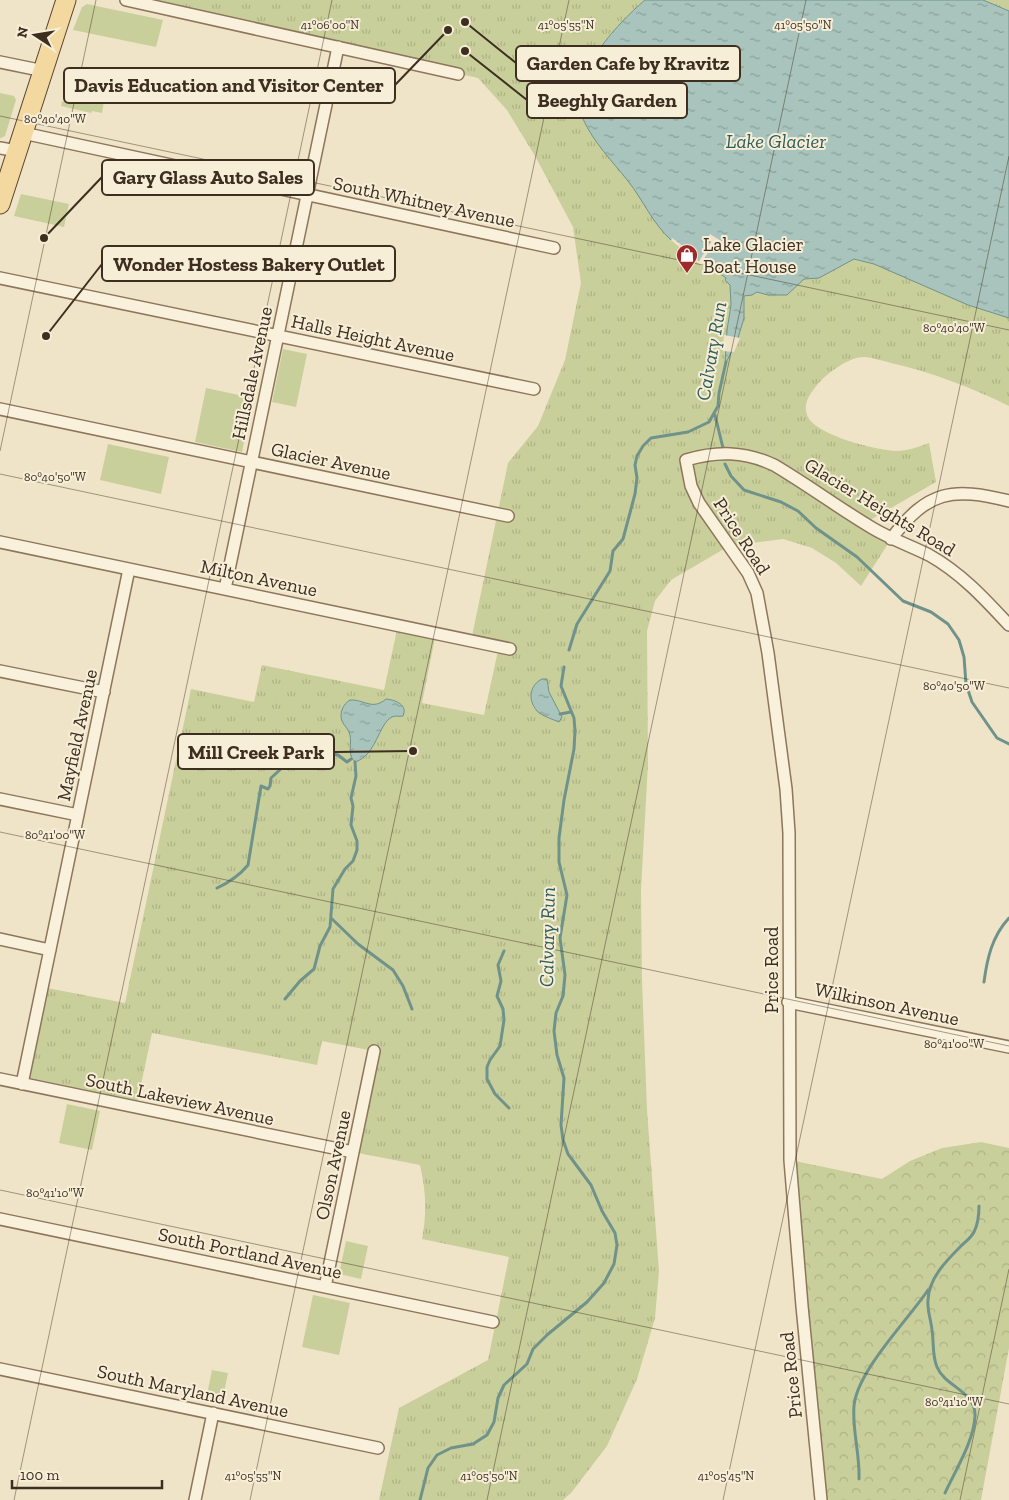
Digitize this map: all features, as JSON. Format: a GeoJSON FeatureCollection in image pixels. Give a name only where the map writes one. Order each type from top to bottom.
{"type":"FeatureCollection","features":[{"type":"Feature","properties":{"kind":"main road"},"geometry":{"type":"LineString","coordinates":[[0,204],[8,150],[23,133],[66,0]]}},
{"type":"Feature","properties":{"kind":"street"},"geometry":{"type":"LineString","coordinates":[[126,0],[458,74]]}},
{"type":"Feature","properties":{"kind":"street","name":"Hillsdale Avenue"},"geometry":{"type":"LineString","coordinates":[[225,589],[338,47]]}},
{"type":"Feature","properties":{"kind":"street"},"geometry":{"type":"LineString","coordinates":[[0,62],[44,71]]}},
{"type":"Feature","properties":{"kind":"street","name":"South Whitney Avenue"},"geometry":{"type":"LineString","coordinates":[[23,133],[554,248]]}},
{"type":"Feature","properties":{"kind":"street","name":"Halls Height Avenue"},"geometry":{"type":"LineString","coordinates":[[0,278],[534,389]]}},
{"type":"Feature","properties":{"kind":"street","name":"Glacier Avenue"},"geometry":{"type":"LineString","coordinates":[[0,409],[508,516]]}},
{"type":"Feature","properties":{"kind":"street","name":"Glacier Heights Road"},"geometry":{"type":"LineString","coordinates":[[686,460],[706,454],[730,453],[769,463],[892,539],[929,556],[962,577],[980,593],[1009,625]]}},
{"type":"Feature","properties":{"kind":"street","name":"Price Road"},"geometry":{"type":"LineString","coordinates":[[686,460],[691,486],[699,503],[748,573],[757,593],[768,653],[786,789],[789,833],[788,1002],[791,1190],[821,1500]]}},
{"type":"Feature","properties":{"kind":"street"},"geometry":{"type":"LineString","coordinates":[[892,539],[912,515],[926,504],[948,495],[976,494],[1009,501]]}},
{"type":"Feature","properties":{"kind":"street","name":"Milton Avenue"},"geometry":{"type":"LineString","coordinates":[[0,542],[510,649]]}},
{"type":"Feature","properties":{"kind":"street","name":"Mayfield Avenue"},"geometry":{"type":"LineString","coordinates":[[22,1084],[129,569]]}},
{"type":"Feature","properties":{"kind":"street"},"geometry":{"type":"LineString","coordinates":[[0,671],[104,692]]}},
{"type":"Feature","properties":{"kind":"street"},"geometry":{"type":"LineString","coordinates":[[0,798],[78,815]]}},
{"type":"Feature","properties":{"kind":"street"},"geometry":{"type":"LineString","coordinates":[[0,940],[50,950]]}},
{"type":"Feature","properties":{"kind":"street","name":"Wilkinson Avenue"},"geometry":{"type":"LineString","coordinates":[[788,1002],[1009,1047]]}},
{"type":"Feature","properties":{"kind":"street","name":"Olson Avenue"},"geometry":{"type":"LineString","coordinates":[[326,1287],[374,1051]]}},
{"type":"Feature","properties":{"kind":"street","name":"South Lakeview Avenue"},"geometry":{"type":"LineString","coordinates":[[0,1079],[353,1152]]}},
{"type":"Feature","properties":{"kind":"street","name":"South Portland Avenue"},"geometry":{"type":"LineString","coordinates":[[0,1219],[492,1322]]}},
{"type":"Feature","properties":{"kind":"street","name":"South Maryland Avenue"},"geometry":{"type":"LineString","coordinates":[[0,1369],[378,1448]]}},
{"type":"Feature","properties":{"kind":"street"},"geometry":{"type":"LineString","coordinates":[[195,1500],[213,1414]]}},
{"type":"Feature","properties":{"kind":"green space"},"geometry":{"type":"Polygon","coordinates":[[[126,0],[1009,0],[1009,406],[952,381],[922,371],[865,357],[859,357],[846,362],[827,375],[810,395],[806,411],[812,422],[833,435],[887,450],[905,450],[929,443],[936,482],[865,523],[891,539],[861,586],[836,563],[812,548],[783,539],[729,546],[671,580],[655,601],[647,631],[648,764],[641,890],[647,1110],[659,1271],[655,1318],[637,1379],[607,1446],[571,1493],[563,1500],[379,1500],[399,1408],[488,1360],[509,1257],[422,1239],[425,1202],[420,1165],[353,1152],[374,1051],[322,1041],[317,1065],[152,1033],[136,1108],[22,1084],[42,987],[125,1003],[191,689],[254,702],[262,665],[384,690],[398,625],[436,633],[422,703],[484,715],[499,646],[471,641],[508,463],[538,426],[565,360],[581,283],[573,227],[535,156],[507,110],[478,78],[126,0]]]}},
{"type":"Feature","properties":{"kind":"green space"},"geometry":{"type":"Polygon","coordinates":[[[87,4],[163,20],[156,47],[73,30],[82,7],[87,4]]]}},
{"type":"Feature","properties":{"kind":"green space"},"geometry":{"type":"Polygon","coordinates":[[[79,90],[105,95],[102,113],[92,111],[91,113],[61,106],[62,101],[76,104],[79,90]]]}},
{"type":"Feature","properties":{"kind":"green space"},"geometry":{"type":"Polygon","coordinates":[[[0,93],[14,96],[16,100],[5,136],[1,138],[0,138],[0,93]]]}},
{"type":"Feature","properties":{"kind":"green space"},"geometry":{"type":"Polygon","coordinates":[[[21,194],[69,204],[64,227],[14,216],[21,194]]]}},
{"type":"Feature","properties":{"kind":"green space"},"geometry":{"type":"Polygon","coordinates":[[[283,349],[307,354],[296,407],[272,402],[283,349]]]}},
{"type":"Feature","properties":{"kind":"green space"},"geometry":{"type":"Polygon","coordinates":[[[206,388],[253,398],[242,452],[195,442],[206,388]]]}},
{"type":"Feature","properties":{"kind":"green space"},"geometry":{"type":"Polygon","coordinates":[[[108,444],[169,457],[161,494],[100,480],[108,444]]]}},
{"type":"Feature","properties":{"kind":"green space"},"geometry":{"type":"Polygon","coordinates":[[[67,1104],[100,1111],[92,1150],[59,1143],[67,1104]]]}},
{"type":"Feature","properties":{"kind":"green space"},"geometry":{"type":"Polygon","coordinates":[[[981,1142],[1009,1148],[1009,1348],[981,1500],[830,1500],[821,1498],[790,1160],[882,1179],[910,1161],[942,1148],[981,1142]]]}},
{"type":"Feature","properties":{"kind":"green space"},"geometry":{"type":"Polygon","coordinates":[[[346,1241],[368,1246],[361,1279],[339,1274],[346,1241]]]}},
{"type":"Feature","properties":{"kind":"green space"},"geometry":{"type":"Polygon","coordinates":[[[313,1295],[350,1303],[339,1355],[302,1347],[313,1295]]]}},
{"type":"Feature","properties":{"kind":"green space"},"geometry":{"type":"Polygon","coordinates":[[[212,1370],[228,1373],[222,1402],[206,1399],[212,1370]]]}},
{"type":"Feature","properties":{"kind":"water","name":"Lake Glacier"},"geometry":{"type":"Polygon","coordinates":[[[645,0],[983,0],[1009,11],[1009,318],[968,305],[874,264],[854,259],[819,278],[804,279],[787,295],[768,295],[757,292],[744,296],[744,318],[738,338],[725,365],[731,305],[730,285],[725,280],[726,278],[719,273],[721,271],[699,261],[671,240],[659,227],[628,181],[592,136],[583,119],[579,103],[581,86],[587,70],[597,53],[608,37],[645,0]]]}},
{"type":"Feature","properties":{"kind":"water"},"geometry":{"type":"Polygon","coordinates":[[[542,679],[547,679],[549,692],[562,717],[559,722],[539,713],[532,702],[531,693],[535,685],[542,679]]]}},
{"type":"Feature","properties":{"kind":"water"},"geometry":{"type":"Polygon","coordinates":[[[386,699],[397,702],[402,706],[404,709],[403,716],[393,716],[387,721],[373,747],[355,762],[350,753],[348,729],[341,718],[342,709],[350,700],[376,704],[386,699]]]}},
{"type":"Feature","properties":{"kind":"pier"},"geometry":{"type":"Polygon","coordinates":[[[710,234],[721,241],[718,245],[714,243],[702,262],[720,269],[721,271],[718,275],[718,271],[705,268],[671,240],[672,238],[679,243],[699,261],[711,242],[708,238],[710,234]]]}},
{"type":"Feature","properties":{"kind":"pier"},"geometry":{"type":"Polygon","coordinates":[[[724,335],[740,338],[734,352],[723,351],[724,335]]]}},
{"type":"Feature","properties":{"kind":"waterway","name":"Calvary Run"},"geometry":{"type":"LineString","coordinates":[[569,650],[577,624],[610,571],[613,551],[623,539],[635,494],[637,478],[635,465],[637,456],[651,438],[688,432],[709,422],[718,406],[726,362]]}},
{"type":"Feature","properties":{"kind":"waterway"},"geometry":{"type":"LineString","coordinates":[[715,415],[723,448]]}},
{"type":"Feature","properties":{"kind":"waterway"},"geometry":{"type":"LineString","coordinates":[[725,464],[731,476],[744,490],[781,502],[798,511],[816,528],[857,557],[903,601],[931,612],[948,624],[959,640],[964,657],[966,684],[972,702],[997,738],[1009,744]]}},
{"type":"Feature","properties":{"kind":"waterway","name":"Calvary Run"},"geometry":{"type":"LineString","coordinates":[[420,1500],[428,1468],[437,1455],[451,1448],[473,1444],[487,1435],[494,1422],[498,1398],[504,1385],[527,1364],[533,1349],[587,1302],[604,1283],[614,1264],[617,1245],[615,1233],[602,1211],[591,1185],[568,1154],[563,1140],[561,1125],[564,1078],[557,1055],[554,1031],[556,1013],[563,996],[565,975],[560,938],[567,895],[559,862],[559,838],[574,749],[575,731],[574,718],[561,686],[564,667]]}},
{"type":"Feature","properties":{"kind":"waterway"},"geometry":{"type":"LineString","coordinates":[[560,714],[571,712]]}},
{"type":"Feature","properties":{"kind":"waterway"},"geometry":{"type":"LineString","coordinates":[[217,888],[234,878],[248,865],[261,786],[268,789],[271,778],[283,767],[301,759],[312,749],[338,755],[347,762],[351,759]]}},
{"type":"Feature","properties":{"kind":"waterway"},"geometry":{"type":"LineString","coordinates":[[285,999],[300,981],[314,969],[320,946],[330,927],[333,889],[345,869],[353,861],[357,850],[357,841],[351,825],[353,806],[351,798],[356,776],[355,762]]}},
{"type":"Feature","properties":{"kind":"waterway"},"geometry":{"type":"LineString","coordinates":[[331,918],[358,944],[393,970],[403,986],[412,1009]]}},
{"type":"Feature","properties":{"kind":"waterway"},"geometry":{"type":"LineString","coordinates":[[984,982],[994,940],[1009,918]]}},
{"type":"Feature","properties":{"kind":"waterway"},"geometry":{"type":"LineString","coordinates":[[551,932],[561,930]]}},
{"type":"Feature","properties":{"kind":"waterway"},"geometry":{"type":"LineString","coordinates":[[504,951],[498,965],[501,981],[497,996],[503,1009],[504,1020],[500,1046],[487,1067],[487,1079],[495,1094],[509,1108]]}},
{"type":"Feature","properties":{"kind":"waterway"},"geometry":{"type":"LineString","coordinates":[[945,1493],[968,1446],[975,1416],[971,1401],[946,1380],[935,1363],[928,1300],[931,1284],[939,1270],[974,1232],[978,1220],[979,1206]]}},
{"type":"Feature","properties":{"kind":"waterway"},"geometry":{"type":"LineString","coordinates":[[859,1479],[854,1415],[857,1392],[873,1362],[928,1290]]}},
{"type":"Feature","properties":{"kind":"place","name":"Garden Cafe by Kravitz"},"geometry":{"type":"Point","coordinates":[465,22]}},
{"type":"Feature","properties":{"kind":"place","name":"Davis Education and Visitor Center"},"geometry":{"type":"Point","coordinates":[448,30]}},
{"type":"Feature","properties":{"kind":"place","name":"Beeghly Garden"},"geometry":{"type":"Point","coordinates":[465,51]}},
{"type":"Feature","properties":{"kind":"place","name":"Gary Glass Auto Sales"},"geometry":{"type":"Point","coordinates":[44,238]}},
{"type":"Feature","properties":{"kind":"place","name":"Lake Glacier Boat House"},"geometry":{"type":"Point","coordinates":[687,274]}},
{"type":"Feature","properties":{"kind":"place","name":"Wonder Hostess Bakery Outlet"},"geometry":{"type":"Point","coordinates":[46,336]}},
{"type":"Feature","properties":{"kind":"place","name":"Mill Creek Park"},"geometry":{"type":"Point","coordinates":[413,751]}}]}
